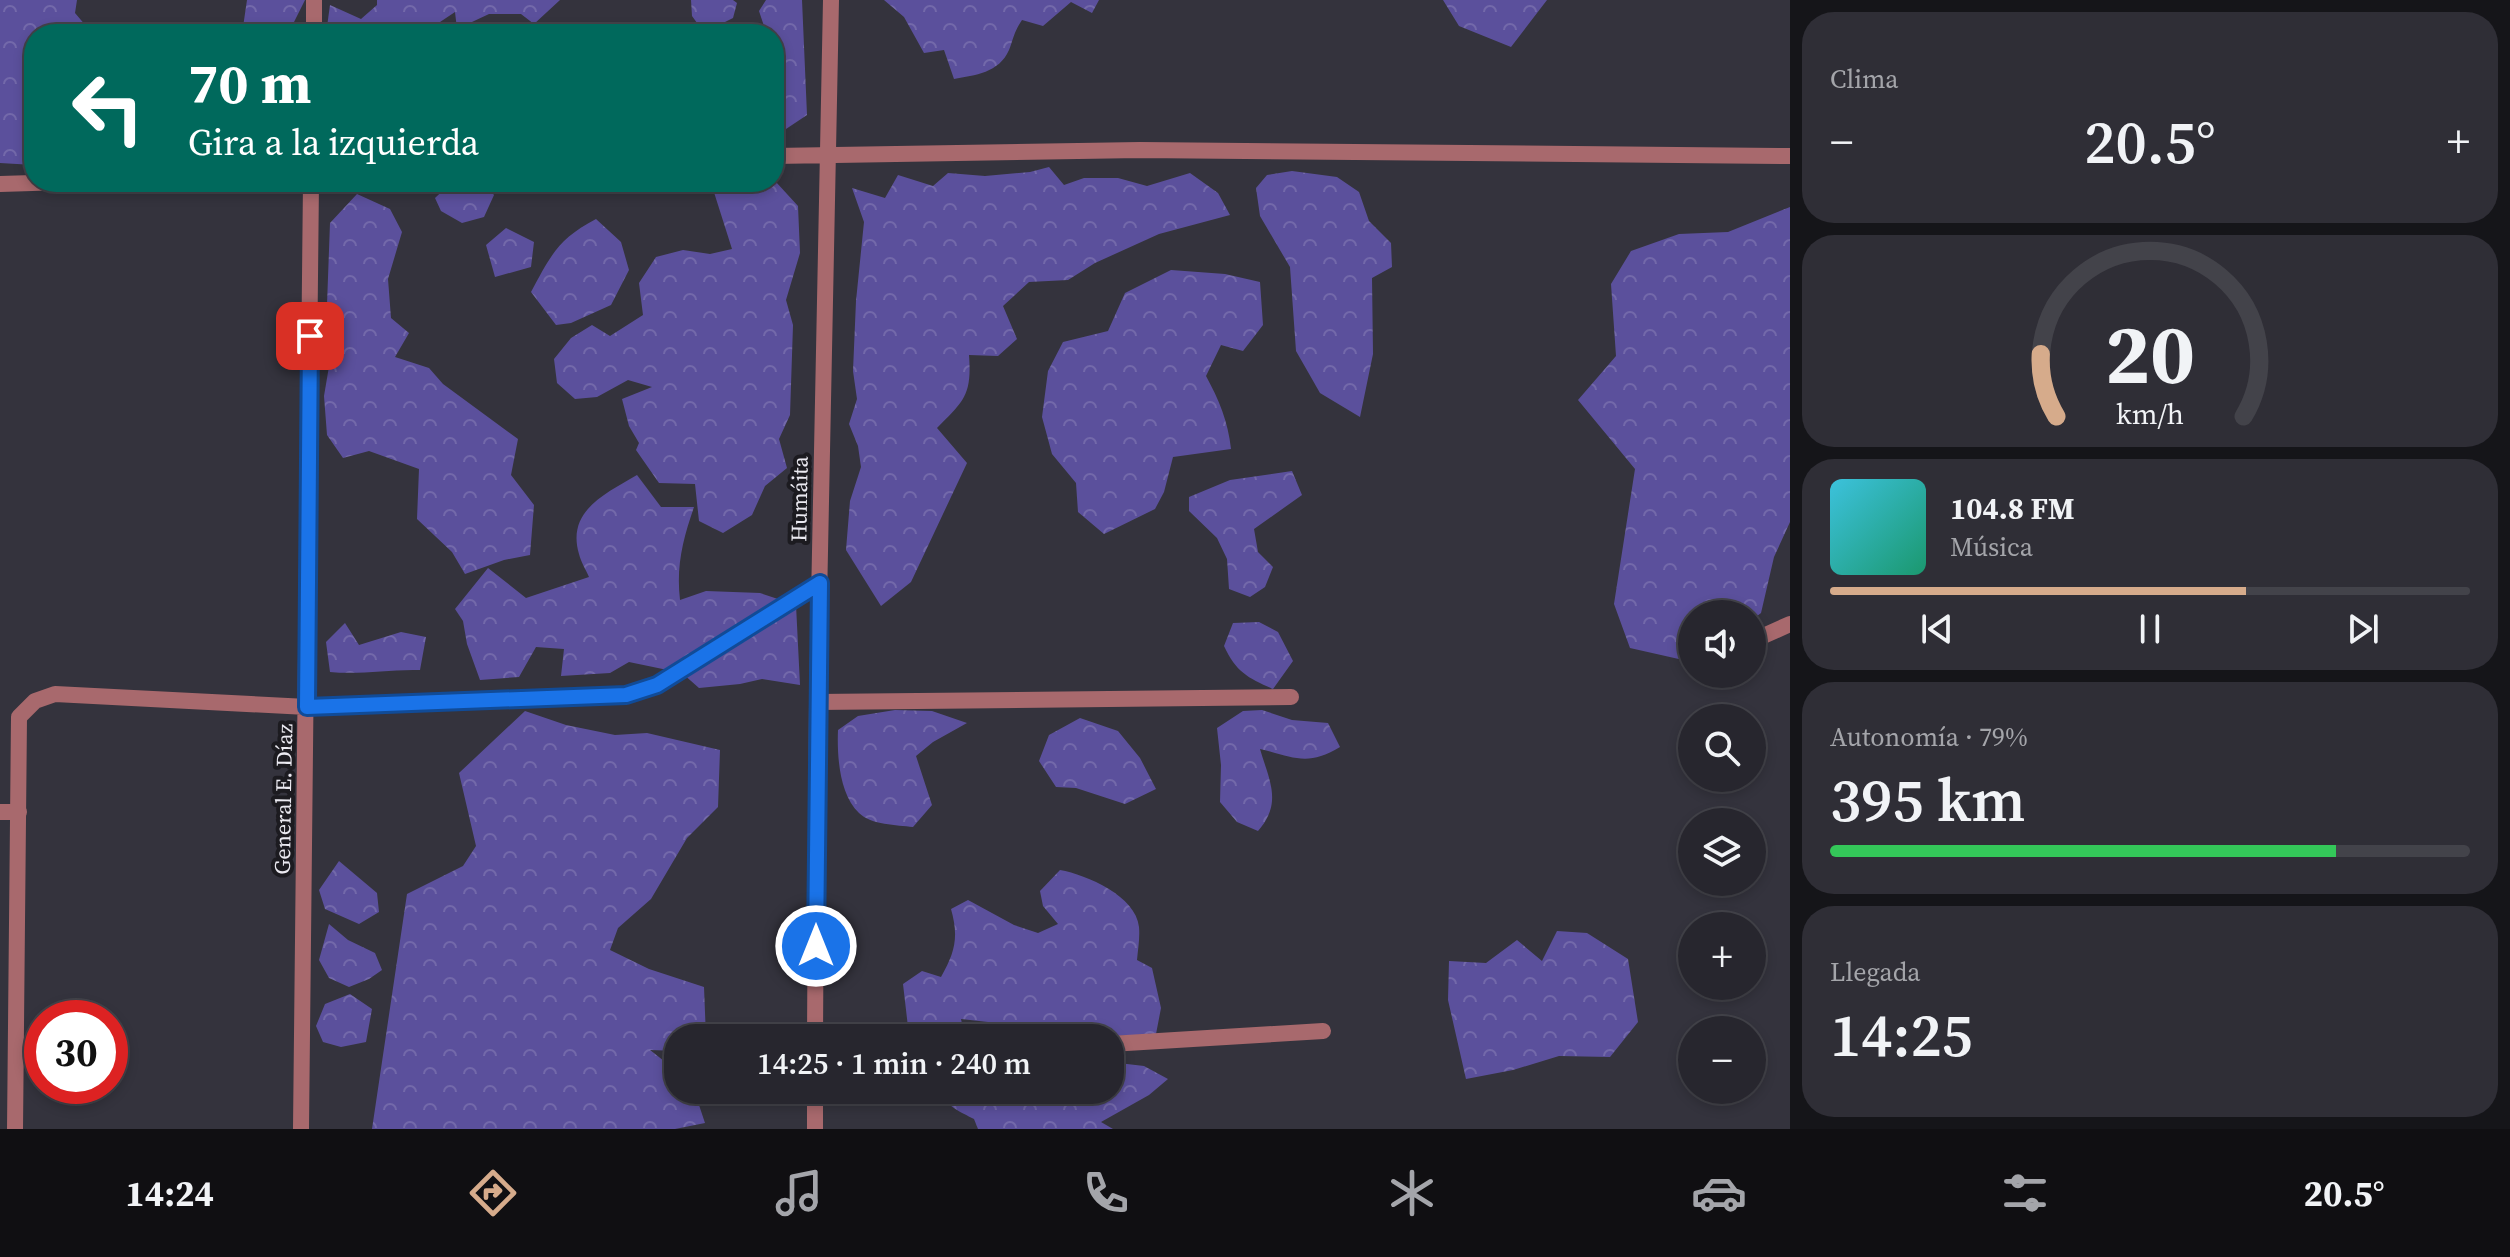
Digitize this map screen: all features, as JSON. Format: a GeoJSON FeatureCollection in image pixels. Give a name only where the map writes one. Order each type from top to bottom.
{"type":"FeatureCollection","features":[{"type":"Feature","properties":{"kind":"street"},"geometry":{"type":"LineString","coordinates":[[314,0],[314,24]]}},
{"type":"Feature","properties":{"kind":"street","name":"Humáita"},"geometry":{"type":"LineString","coordinates":[[815,1024],[817,702],[831,0]]}},
{"type":"Feature","properties":{"kind":"street"},"geometry":{"type":"LineString","coordinates":[[784,156],[1140,150],[1790,156]]}},
{"type":"Feature","properties":{"kind":"street"},"geometry":{"type":"LineString","coordinates":[[0,184],[24,183]]}},
{"type":"Feature","properties":{"kind":"street","name":"General E. Díaz"},"geometry":{"type":"LineString","coordinates":[[301,1129],[311,192]]}},
{"type":"Feature","properties":{"kind":"street"},"geometry":{"type":"LineString","coordinates":[[15,1129],[9,860],[19,812],[19,717],[35,701],[55,694],[307,707],[626,695],[657,685],[820,583]]}},
{"type":"Feature","properties":{"kind":"street"},"geometry":{"type":"LineString","coordinates":[[1766,635],[1790,624]]}},
{"type":"Feature","properties":{"kind":"street"},"geometry":{"type":"LineString","coordinates":[[817,702],[1291,697]]}},
{"type":"Feature","properties":{"kind":"street"},"geometry":{"type":"LineString","coordinates":[[0,812],[19,812]]}},
{"type":"Feature","properties":{"kind":"street"},"geometry":{"type":"LineString","coordinates":[[1124,1043],[1323,1031]]}},
{"type":"Feature","properties":{"kind":"street"},"geometry":{"type":"LineString","coordinates":[[815,1104],[815,1129]]}},
{"type":"Feature","properties":{"kind":"green space"},"geometry":{"type":"Polygon","coordinates":[[[0,0],[77,0],[75,13],[84,24],[24,24],[24,164],[0,163],[0,0]]]}},
{"type":"Feature","properties":{"kind":"green space"},"geometry":{"type":"Polygon","coordinates":[[[247,0],[305,0],[293,24],[243,24],[247,0]]]}},
{"type":"Feature","properties":{"kind":"green space"},"geometry":{"type":"Polygon","coordinates":[[[377,0],[560,0],[534,24],[521,14],[489,14],[468,24],[456,24],[455,12],[439,24],[327,24],[330,5],[361,19],[377,5],[377,0]]]}},
{"type":"Feature","properties":{"kind":"green space"},"geometry":{"type":"Polygon","coordinates":[[[691,0],[733,0],[737,3],[733,18],[721,24],[698,24],[692,16],[691,0]]]}},
{"type":"Feature","properties":{"kind":"green space"},"geometry":{"type":"Polygon","coordinates":[[[766,0],[802,0],[807,115],[784,130],[784,24],[763,24],[759,11],[766,0]]]}},
{"type":"Feature","properties":{"kind":"green space"},"geometry":{"type":"Polygon","coordinates":[[[884,0],[1099,0],[1092,13],[1071,2],[1043,26],[1022,20],[1005,58],[999,64],[986,72],[954,79],[944,50],[924,53],[904,17],[884,0]]]}},
{"type":"Feature","properties":{"kind":"green space"},"geometry":{"type":"Polygon","coordinates":[[[1443,0],[1547,0],[1511,47],[1459,26],[1443,0]]]}},
{"type":"Feature","properties":{"kind":"green space"},"geometry":{"type":"Polygon","coordinates":[[[1049,167],[1064,185],[1084,178],[1118,178],[1147,186],[1190,173],[1218,193],[1230,215],[1159,234],[1095,263],[1068,280],[1029,282],[1003,306],[1017,339],[998,356],[969,355],[969,379],[964,396],[937,428],[967,463],[911,582],[881,606],[846,550],[850,501],[861,467],[858,446],[849,424],[857,399],[853,371],[864,222],[852,188],[885,198],[898,175],[933,186],[948,173],[985,176],[1049,167]]]}},
{"type":"Feature","properties":{"kind":"green space"},"geometry":{"type":"Polygon","coordinates":[[[1292,171],[1337,177],[1359,192],[1369,221],[1391,243],[1392,267],[1372,278],[1373,354],[1360,417],[1320,393],[1296,351],[1290,267],[1260,216],[1256,188],[1267,175],[1292,171]]]}},
{"type":"Feature","properties":{"kind":"green space"},"geometry":{"type":"Polygon","coordinates":[[[784,191],[798,206],[800,253],[786,300],[793,325],[790,415],[779,439],[787,468],[765,486],[752,515],[723,533],[699,521],[695,484],[659,483],[636,450],[639,443],[629,426],[622,399],[652,387],[628,380],[597,397],[575,399],[557,383],[554,359],[571,338],[592,325],[610,336],[643,315],[639,283],[656,257],[683,250],[710,254],[732,249],[714,192],[784,191]]]}},
{"type":"Feature","properties":{"kind":"green space"},"geometry":{"type":"Polygon","coordinates":[[[441,192],[491,192],[494,195],[484,217],[462,223],[441,211],[435,198],[441,192]]]}},
{"type":"Feature","properties":{"kind":"green space"},"geometry":{"type":"Polygon","coordinates":[[[357,194],[390,209],[402,232],[388,279],[391,318],[409,333],[395,357],[429,368],[443,384],[518,439],[511,475],[534,505],[530,555],[504,560],[465,574],[452,552],[417,519],[419,469],[369,451],[343,458],[327,435],[324,396],[336,325],[327,305],[330,223],[357,194]]]}},
{"type":"Feature","properties":{"kind":"green space"},"geometry":{"type":"Polygon","coordinates":[[[1790,207],[1790,522],[1774,557],[1764,600],[1678,600],[1678,659],[1630,648],[1614,604],[1635,469],[1578,400],[1616,356],[1611,284],[1631,251],[1679,234],[1728,232],[1790,207]]]}},
{"type":"Feature","properties":{"kind":"green space"},"geometry":{"type":"Polygon","coordinates":[[[596,219],[621,242],[629,270],[611,305],[571,323],[556,325],[531,292],[564,241],[596,219]]]}},
{"type":"Feature","properties":{"kind":"green space"},"geometry":{"type":"Polygon","coordinates":[[[506,228],[534,242],[531,267],[495,277],[486,245],[506,228]]]}},
{"type":"Feature","properties":{"kind":"green space"},"geometry":{"type":"Polygon","coordinates":[[[1171,270],[1225,274],[1260,282],[1263,325],[1243,351],[1221,345],[1206,376],[1222,411],[1231,449],[1173,457],[1164,492],[1155,509],[1104,534],[1078,512],[1076,483],[1052,454],[1042,417],[1048,371],[1063,342],[1108,331],[1125,293],[1171,270]]]}},
{"type":"Feature","properties":{"kind":"green space"},"geometry":{"type":"Polygon","coordinates":[[[1292,471],[1302,495],[1254,529],[1258,552],[1273,567],[1265,587],[1250,597],[1229,589],[1227,559],[1217,538],[1189,511],[1189,497],[1230,480],[1292,471]]]}},
{"type":"Feature","properties":{"kind":"green space"},"geometry":{"type":"Polygon","coordinates":[[[637,475],[661,507],[694,507],[681,553],[680,600],[706,591],[760,593],[796,605],[800,685],[762,679],[699,688],[682,673],[629,662],[610,673],[561,676],[564,649],[536,647],[519,677],[480,680],[467,644],[463,621],[455,609],[488,568],[526,598],[589,577],[579,554],[578,526],[584,514],[602,496],[637,475]]]}},
{"type":"Feature","properties":{"kind":"green space"},"geometry":{"type":"Polygon","coordinates":[[[1259,622],[1278,632],[1293,661],[1273,689],[1244,673],[1224,646],[1233,623],[1259,622]]]}},
{"type":"Feature","properties":{"kind":"green space"},"geometry":{"type":"Polygon","coordinates":[[[345,623],[359,645],[401,632],[426,637],[420,670],[330,672],[326,642],[345,623]]]}},
{"type":"Feature","properties":{"kind":"green space"},"geometry":{"type":"Polygon","coordinates":[[[895,710],[932,711],[967,723],[933,742],[916,756],[932,805],[913,827],[884,824],[864,817],[847,796],[841,774],[838,730],[858,716],[895,710]]]}},
{"type":"Feature","properties":{"kind":"green space"},"geometry":{"type":"Polygon","coordinates":[[[1262,710],[1292,720],[1328,723],[1340,747],[1309,759],[1260,749],[1270,781],[1272,801],[1266,821],[1258,831],[1237,822],[1220,802],[1221,765],[1217,728],[1243,711],[1262,710]]]}},
{"type":"Feature","properties":{"kind":"green space"},"geometry":{"type":"Polygon","coordinates":[[[525,711],[566,725],[615,735],[647,733],[720,750],[718,807],[687,838],[651,899],[618,928],[610,950],[649,969],[704,987],[705,1024],[664,1024],[664,1050],[650,1050],[664,1061],[664,1104],[699,1104],[705,1123],[675,1129],[372,1129],[407,894],[463,866],[476,846],[459,773],[525,711]]]}},
{"type":"Feature","properties":{"kind":"green space"},"geometry":{"type":"Polygon","coordinates":[[[1080,718],[1118,731],[1140,758],[1156,789],[1125,804],[1076,788],[1056,787],[1039,761],[1049,735],[1080,718]]]}},
{"type":"Feature","properties":{"kind":"green space"},"geometry":{"type":"Polygon","coordinates":[[[339,861],[377,893],[379,912],[359,924],[325,909],[319,890],[339,861]]]}},
{"type":"Feature","properties":{"kind":"green space"},"geometry":{"type":"Polygon","coordinates":[[[1060,870],[1096,882],[1129,906],[1139,927],[1137,960],[1152,968],[1161,1008],[1156,1034],[1124,1036],[1124,1024],[998,1024],[961,1019],[962,1024],[908,1024],[903,984],[922,971],[941,977],[954,944],[951,909],[968,900],[1014,925],[1038,933],[1058,924],[1043,906],[1040,891],[1060,870]]]}},
{"type":"Feature","properties":{"kind":"green space"},"geometry":{"type":"Polygon","coordinates":[[[329,924],[348,940],[375,953],[382,970],[349,987],[329,978],[319,960],[329,924]]]}},
{"type":"Feature","properties":{"kind":"green space"},"geometry":{"type":"Polygon","coordinates":[[[1557,931],[1587,933],[1628,959],[1638,1022],[1610,1057],[1559,1056],[1513,1070],[1466,1079],[1448,1000],[1449,961],[1486,963],[1517,940],[1542,961],[1557,931]]]}},
{"type":"Feature","properties":{"kind":"green space"},"geometry":{"type":"Polygon","coordinates":[[[350,994],[372,1009],[366,1042],[341,1047],[323,1042],[316,1026],[325,1004],[350,994]]]}},
{"type":"Feature","properties":{"kind":"green space"},"geometry":{"type":"Polygon","coordinates":[[[1124,1064],[1144,1066],[1168,1079],[1149,1095],[1101,1122],[1113,1129],[978,1129],[974,1119],[950,1104],[1124,1104],[1124,1064]]]}},
{"type":"Feature","properties":{"kind":"route"},"geometry":{"type":"LineString","coordinates":[[310,336],[307,707],[626,695],[657,685],[820,583],[816,946]]}}]}
